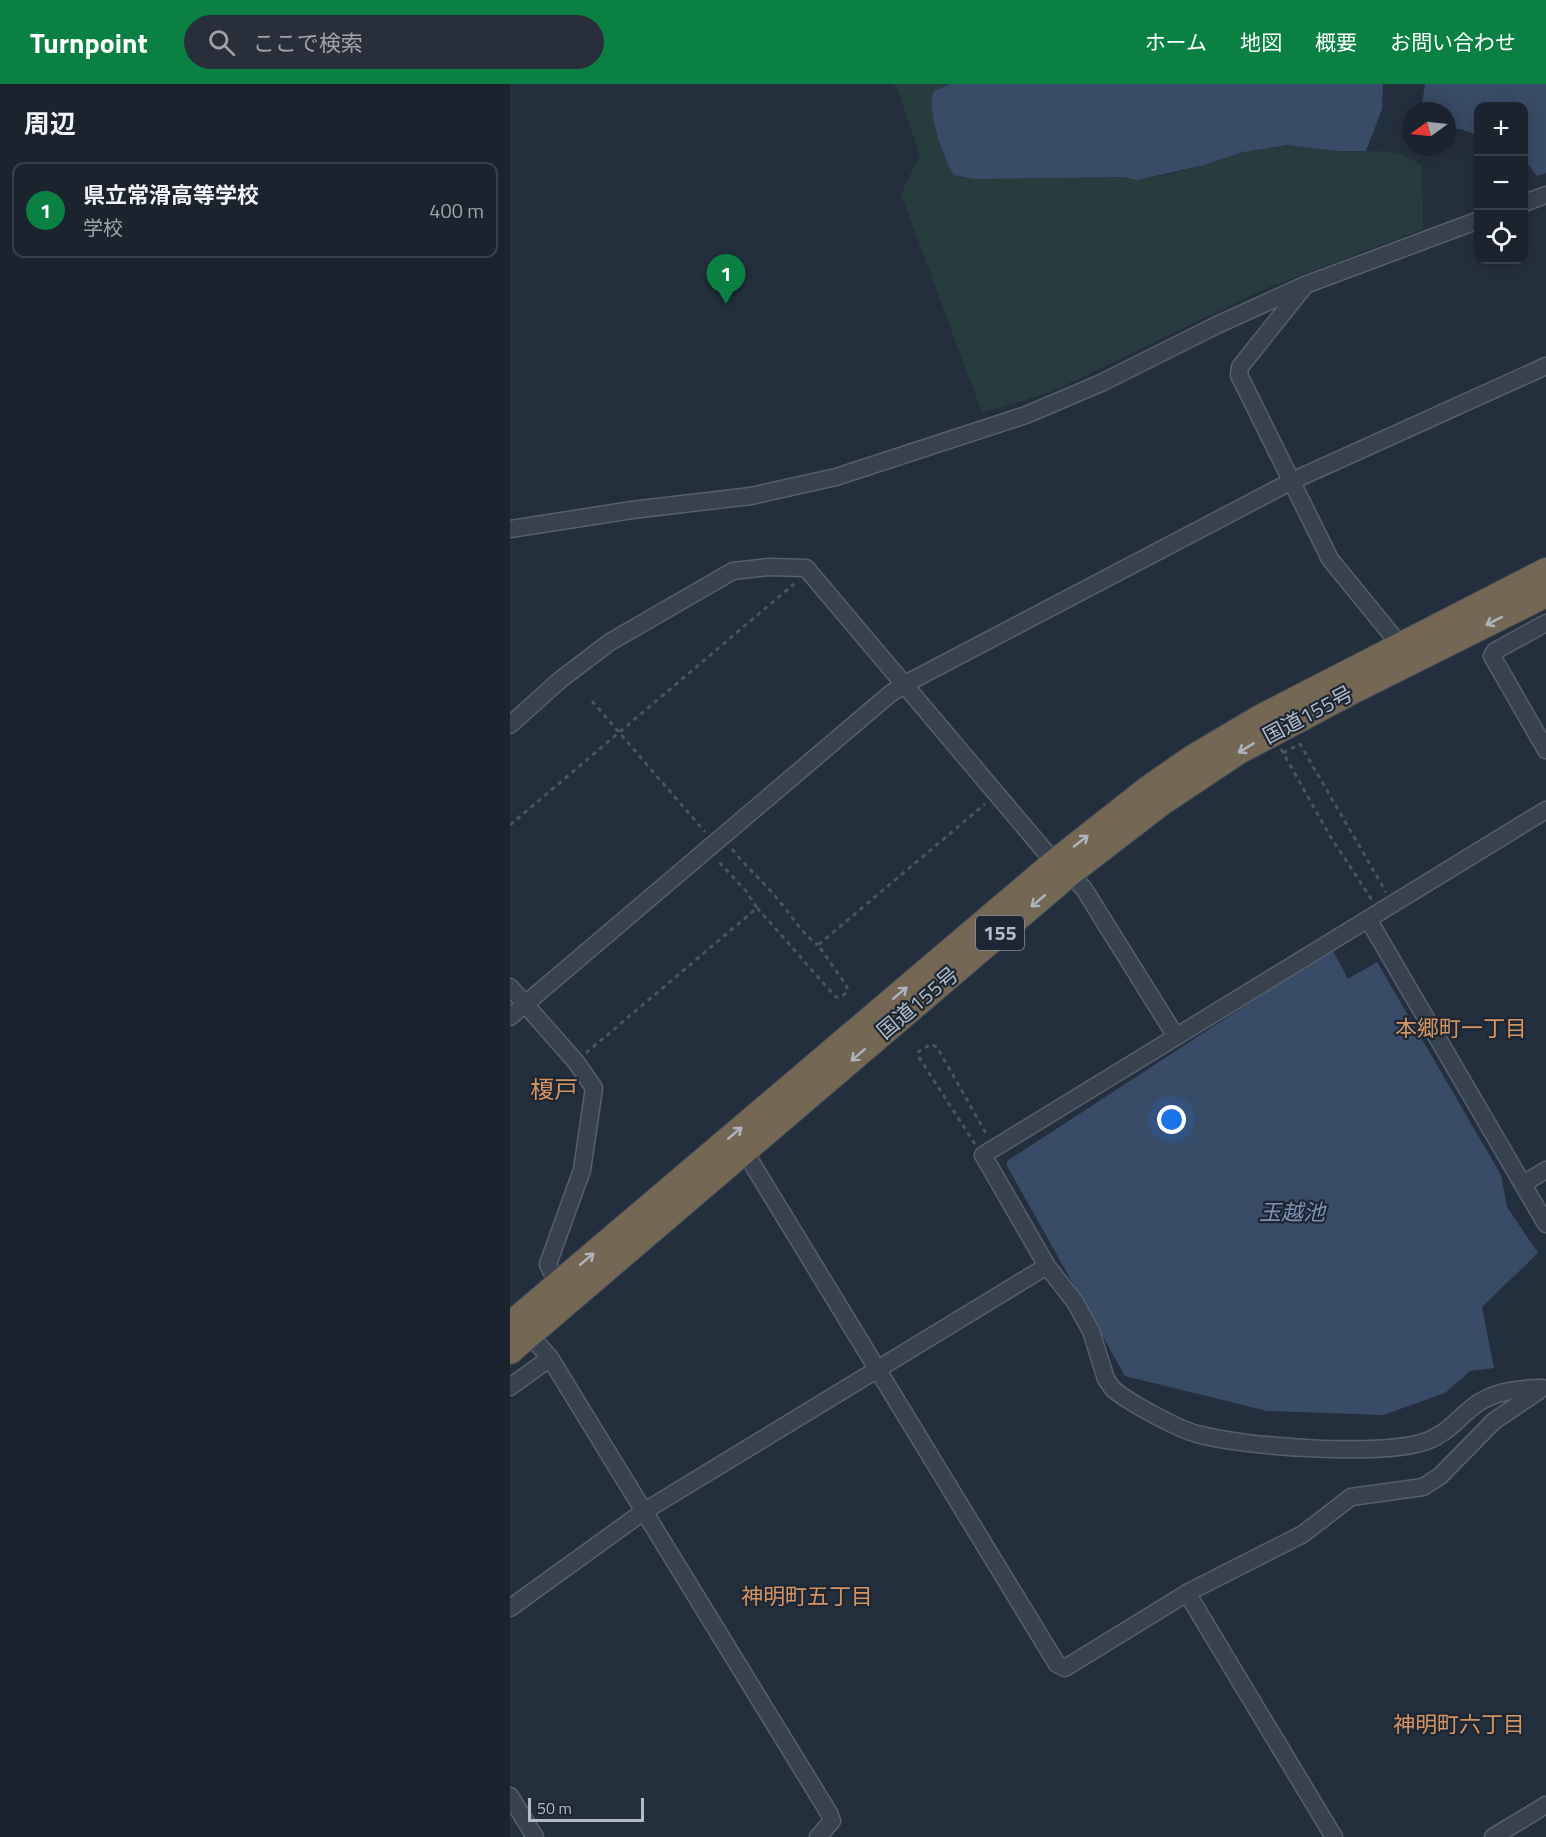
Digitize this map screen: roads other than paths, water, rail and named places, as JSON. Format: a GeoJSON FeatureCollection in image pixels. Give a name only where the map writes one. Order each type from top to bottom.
{"type":"FeatureCollection","features":[{"type":"Feature","properties":{"kind":"highway","name":"国道155号"},"geometry":{"type":"LineString","coordinates":[[510,1352],[520,1330],[557,1284],[1062,868],[1191,758],[1260,717],[1546,570]]}},
{"type":"Feature","properties":{"kind":"highway","name":"国道155号"},"geometry":{"type":"LineString","coordinates":[[520,1330],[745,1152],[1062,868],[1161,804],[1546,595]]}},
{"type":"Feature","properties":{"kind":"street"},"geometry":{"type":"LineString","coordinates":[[1528,202],[1546,195]]}},
{"type":"Feature","properties":{"kind":"street"},"geometry":{"type":"LineString","coordinates":[[510,529],[632,510],[751,496],[836,477],[1026,415],[1101,383],[1217,325],[1305,285],[1474,222]]}},
{"type":"Feature","properties":{"kind":"street"},"geometry":{"type":"LineString","coordinates":[[1305,285],[1238,371],[1330,559],[1400,645]]}},
{"type":"Feature","properties":{"kind":"street"},"geometry":{"type":"LineString","coordinates":[[510,1017],[890,693],[904,684],[1292,481],[1546,366]]}},
{"type":"Feature","properties":{"kind":"street"},"geometry":{"type":"LineString","coordinates":[[510,725],[560,680],[610,642],[733,571],[806,568],[1062,868],[1084,889],[1175,1035]]}},
{"type":"Feature","properties":{"kind":"street"},"geometry":{"type":"LineString","coordinates":[[1546,623],[1495,651],[1492,656],[1546,750]]}},
{"type":"Feature","properties":{"kind":"street"},"geometry":{"type":"LineString","coordinates":[[1544,1387],[1494,1395],[1473,1406],[1441,1435],[1423,1442],[1396,1446],[1300,1447],[1241,1442],[1197,1434],[1177,1427],[1113,1389],[1106,1379],[1091,1331],[1075,1302],[1047,1266],[989,1152],[1175,1035],[1546,810]]}},
{"type":"Feature","properties":{"kind":"street"},"geometry":{"type":"LineString","coordinates":[[1380,912],[1546,1224]]}},
{"type":"Feature","properties":{"kind":"street"},"geometry":{"type":"LineString","coordinates":[[510,987],[576,1062],[591,1083],[595,1097],[582,1170],[548,1264],[557,1284]]}},
{"type":"Feature","properties":{"kind":"street"},"geometry":{"type":"LineString","coordinates":[[745,1152],[1057,1664],[1065,1668],[1186,1593],[1303,1534],[1351,1497],[1423,1487],[1440,1476],[1494,1421],[1544,1387]]}},
{"type":"Feature","properties":{"kind":"street"},"geometry":{"type":"LineString","coordinates":[[1523,1184],[1546,1170]]}},
{"type":"Feature","properties":{"kind":"street"},"geometry":{"type":"LineString","coordinates":[[510,1608],[643,1512],[1047,1266]]}},
{"type":"Feature","properties":{"kind":"street"},"geometry":{"type":"LineString","coordinates":[[520,1330],[550,1358],[829,1813],[832,1821],[818,1837]]}},
{"type":"Feature","properties":{"kind":"street"},"geometry":{"type":"LineString","coordinates":[[510,1387],[550,1358]]}},
{"type":"Feature","properties":{"kind":"street"},"geometry":{"type":"LineString","coordinates":[[1186,1593],[1334,1837]]}},
{"type":"Feature","properties":{"kind":"street"},"geometry":{"type":"LineString","coordinates":[[510,1796],[535,1837]]}},
{"type":"Feature","properties":{"kind":"street"},"geometry":{"type":"LineString","coordinates":[[1493,1837],[1546,1805]]}},
{"type":"Feature","properties":{"kind":"water"},"geometry":{"type":"Polygon","coordinates":[[[950,84],[1383,84],[1382,109],[1366,151],[1337,151],[1287,145],[1243,152],[1204,165],[1137,180],[1123,177],[975,179],[954,175],[941,146],[932,110],[934,91],[950,84]]]}},
{"type":"Feature","properties":{"kind":"water"},"geometry":{"type":"Polygon","coordinates":[[[1425,84],[1546,84],[1546,173],[1537,176],[1528,164],[1528,102],[1474,102],[1474,134],[1456,129],[1456,102],[1422,102],[1425,84]]]}},
{"type":"Feature","properties":{"kind":"water","name":"玉越池"},"geometry":{"type":"Polygon","coordinates":[[[1332,949],[1348,979],[1377,962],[1501,1175],[1507,1207],[1538,1253],[1482,1307],[1494,1368],[1470,1371],[1445,1393],[1383,1415],[1267,1411],[1125,1376],[1007,1166],[1007,1161],[1332,949]]]}},
{"type":"Feature","properties":{"kind":"place","name":"県立常滑高等学校"},"geometry":{"type":"Point","coordinates":[726,304]}},
{"type":"Feature","properties":{"kind":"district","name":"本郷町一丁目"},"geometry":{"type":"Point","coordinates":[1461,1028]}},
{"type":"Feature","properties":{"kind":"district","name":"榎戸"},"geometry":{"type":"Point","coordinates":[554,1090]}},
{"type":"Feature","properties":{"kind":"district","name":"神明町五丁目"},"geometry":{"type":"Point","coordinates":[807,1596]}},
{"type":"Feature","properties":{"kind":"district","name":"神明町六丁目"},"geometry":{"type":"Point","coordinates":[1459,1724]}}]}
